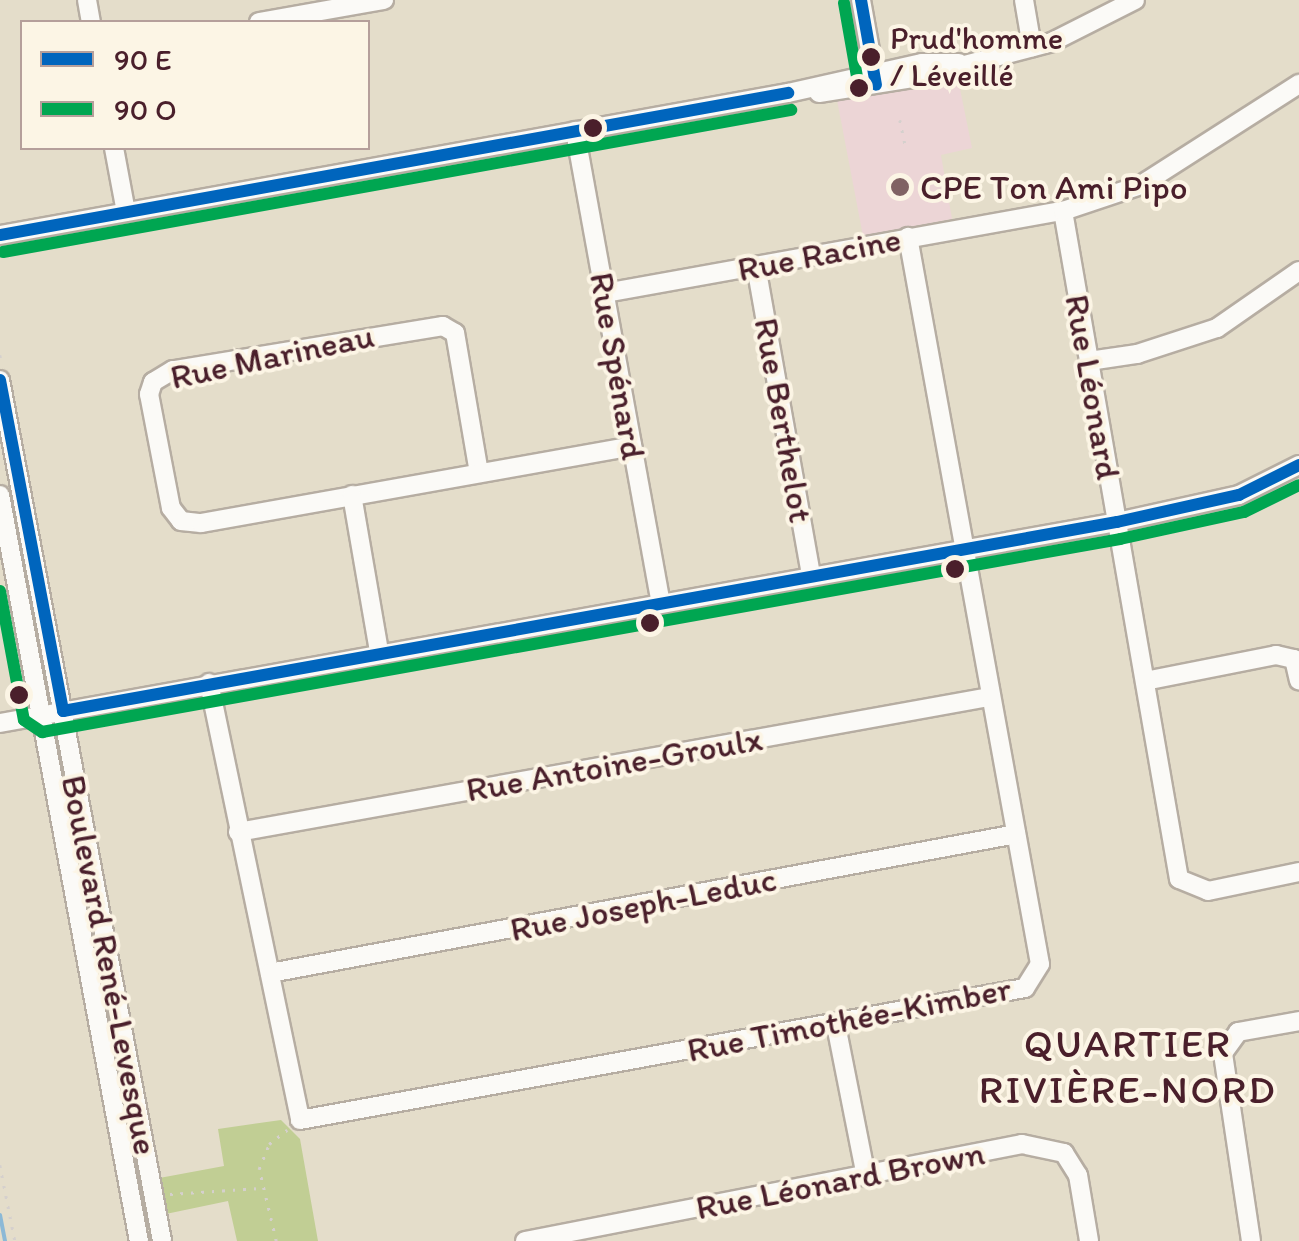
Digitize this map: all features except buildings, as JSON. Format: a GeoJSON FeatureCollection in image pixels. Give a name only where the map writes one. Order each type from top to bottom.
{"type":"FeatureCollection","features":[{"type":"Feature","properties":{"kind":"street"},"geometry":{"type":"LineString","coordinates":[[270,20],[384,0]]}},
{"type":"Feature","properties":{"kind":"street"},"geometry":{"type":"LineString","coordinates":[[862,0],[875,78]]}},
{"type":"Feature","properties":{"kind":"street"},"geometry":{"type":"LineString","coordinates":[[1024,0],[1032,47]]}},
{"type":"Feature","properties":{"kind":"street"},"geometry":{"type":"LineString","coordinates":[[0,234],[959,63],[1032,47],[1088,28],[1136,0]]}},
{"type":"Feature","properties":{"kind":"street","name":"Rue Racine"},"geometry":{"type":"LineString","coordinates":[[605,294],[1063,211],[1142,185],[1299,84]]}},
{"type":"Feature","properties":{"kind":"street","name":"Rue Spénard"},"geometry":{"type":"LineString","coordinates":[[575,132],[660,601]]}},
{"type":"Feature","properties":{"kind":"street"},"geometry":{"type":"LineString","coordinates":[[114,150],[126,212]]}},
{"type":"Feature","properties":{"kind":"street","name":"Rue Léonard"},"geometry":{"type":"LineString","coordinates":[[1063,211],[1185,887],[1208,891],[1299,872]]}},
{"type":"Feature","properties":{"kind":"street","name":"Rue Timothée-Kimber"},"geometry":{"type":"LineString","coordinates":[[300,1120],[1025,988],[1040,964],[908,237]]}},
{"type":"Feature","properties":{"kind":"street","name":"Rue Berthelot"},"geometry":{"type":"LineString","coordinates":[[756,266],[811,574]]}},
{"type":"Feature","properties":{"kind":"street"},"geometry":{"type":"LineString","coordinates":[[1089,361],[1138,354],[1218,328],[1299,271]]}},
{"type":"Feature","properties":{"kind":"street","name":"Rue Marineau"},"geometry":{"type":"LineString","coordinates":[[479,472],[454,333],[443,326],[173,370],[153,382],[149,394],[171,508],[181,520],[201,523],[632,446]]}},
{"type":"Feature","properties":{"kind":"street","name":"Boulevard René-Levesque"},"geometry":{"type":"LineString","coordinates":[[0,380],[162,1241]]}},
{"type":"Feature","properties":{"kind":"street"},"geometry":{"type":"LineString","coordinates":[[0,723],[660,601],[1117,522],[1239,495],[1299,465]]}},
{"type":"Feature","properties":{"kind":"street","name":"Boulevard René-Levesque"},"geometry":{"type":"LineString","coordinates":[[0,495],[139,1241]]}},
{"type":"Feature","properties":{"kind":"street"},"geometry":{"type":"LineString","coordinates":[[352,495],[379,652]]}},
{"type":"Feature","properties":{"kind":"street"},"geometry":{"type":"LineString","coordinates":[[1146,681],[1276,654],[1294,659],[1299,680]]}},
{"type":"Feature","properties":{"kind":"street"},"geometry":{"type":"LineString","coordinates":[[209,684],[300,1120]]}},
{"type":"Feature","properties":{"kind":"street","name":"Rue Antoine-Groulx"},"geometry":{"type":"LineString","coordinates":[[238,832],[989,696]]}},
{"type":"Feature","properties":{"kind":"street","name":"Rue Joseph-Leduc"},"geometry":{"type":"LineString","coordinates":[[270,973],[1016,834]]}},
{"type":"Feature","properties":{"kind":"street"},"geometry":{"type":"LineString","coordinates":[[1251,1241],[1223,1053],[1238,1032],[1299,1021]]}},
{"type":"Feature","properties":{"kind":"street"},"geometry":{"type":"LineString","coordinates":[[836,1024],[866,1177]]}},
{"type":"Feature","properties":{"kind":"street","name":"Rue Léonard Brown"},"geometry":{"type":"LineString","coordinates":[[525,1241],[1022,1144],[1064,1153],[1078,1175],[1088,1241]]}},
{"type":"Feature","properties":{"kind":"street","name":"Boulevard René-Levesque"},"geometry":{"type":"LineString","coordinates":[[132,1200],[154,1196]]}},
{"type":"Feature","properties":{"kind":"path"},"geometry":{"type":"LineString","coordinates":[[900,120],[905,144]]}},
{"type":"Feature","properties":{"kind":"path"},"geometry":{"type":"LineString","coordinates":[[276,1241],[259,1169],[269,1144],[300,1120]]}},
{"type":"Feature","properties":{"kind":"path"},"geometry":{"type":"LineString","coordinates":[[0,1165],[15,1241]]}},
{"type":"Feature","properties":{"kind":"path"},"geometry":{"type":"LineString","coordinates":[[154,1196],[262,1188]]}},
{"type":"Feature","properties":{"kind":"shaded area","name":"CPE Ton Ami Pipo"},"geometry":{"type":"Polygon","coordinates":[[[958,79],[972,148],[941,155],[952,219],[863,236],[837,100],[958,79]]]}},
{"type":"Feature","properties":{"kind":"green space"},"geometry":{"type":"Polygon","coordinates":[[[281,1120],[300,1139],[318,1241],[237,1241],[228,1201],[161,1215],[154,1179],[224,1166],[218,1129],[281,1120]]]}},
{"type":"Feature","properties":{"kind":"waterway"},"geometry":{"type":"LineString","coordinates":[[0,1215],[5,1241]]}},
{"type":"Feature","properties":{"kind":"transit line"},"geometry":{"type":"LineString","coordinates":[[861,0],[876,85]]}},
{"type":"Feature","properties":{"kind":"transit line"},"geometry":{"type":"LineString","coordinates":[[844,3],[859,88]]}},
{"type":"Feature","properties":{"kind":"transit line"},"geometry":{"type":"LineString","coordinates":[[0,235],[788,93]]}},
{"type":"Feature","properties":{"kind":"transit line"},"geometry":{"type":"LineString","coordinates":[[3,252],[791,110]]}},
{"type":"Feature","properties":{"kind":"transit line"},"geometry":{"type":"LineString","coordinates":[[0,380],[63,711],[1117,522],[1239,495],[1299,465]]}},
{"type":"Feature","properties":{"kind":"transit line"},"geometry":{"type":"LineString","coordinates":[[0,591],[24,720],[42,732],[1120,539],[1244,512],[1299,485]]}},
{"type":"Feature","properties":{"kind":"place","name":"Prud'homme / Léveillé"},"geometry":{"type":"Point","coordinates":[871,57]}},
{"type":"Feature","properties":{"kind":"place","name":"CPE Ton Ami Pipo"},"geometry":{"type":"Point","coordinates":[900,187]}},
{"type":"Feature","properties":{"kind":"district","name":"QUARTIER RIVIÈRE-NORD"},"geometry":{"type":"Point","coordinates":[1128,1066]}}]}
